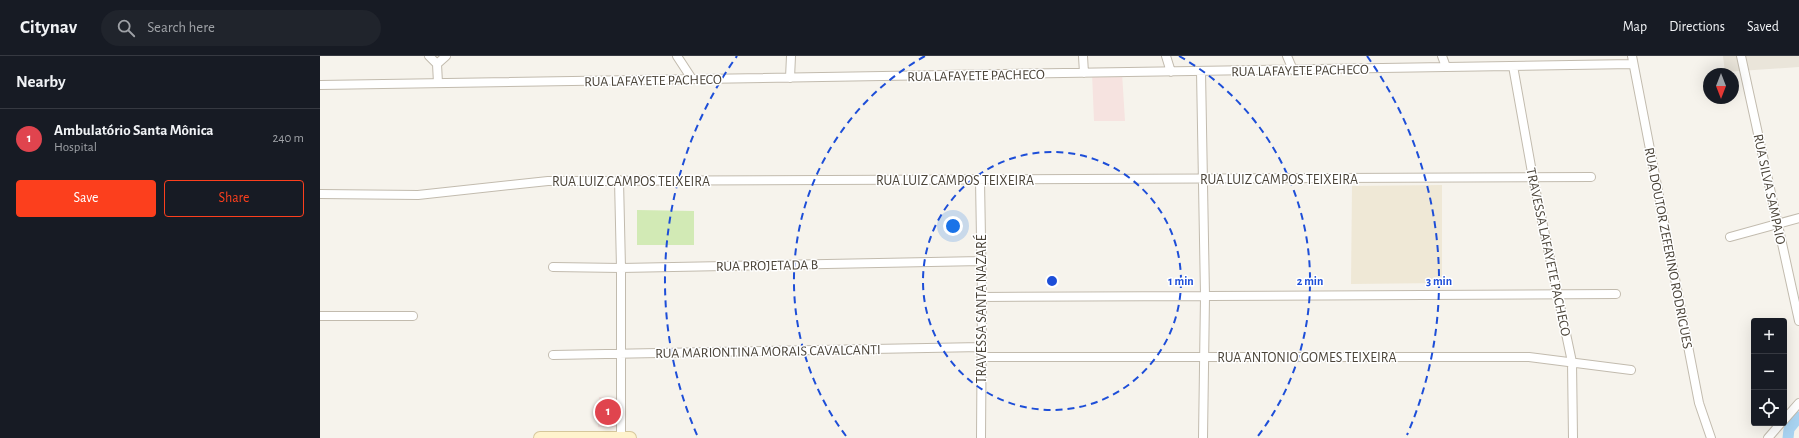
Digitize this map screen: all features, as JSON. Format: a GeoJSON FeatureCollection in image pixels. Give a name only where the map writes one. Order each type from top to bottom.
{"type":"FeatureCollection","features":[{"type":"Feature","properties":{"kind":"street"},"geometry":{"type":"LineString","coordinates":[[430,56],[437,64],[438,83]]}},
{"type":"Feature","properties":{"kind":"street"},"geometry":{"type":"LineString","coordinates":[[437,64],[446,56]]}},
{"type":"Feature","properties":{"kind":"street"},"geometry":{"type":"LineString","coordinates":[[677,56],[692,79]]}},
{"type":"Feature","properties":{"kind":"street"},"geometry":{"type":"LineString","coordinates":[[790,78],[791,56]]}},
{"type":"Feature","properties":{"kind":"street"},"geometry":{"type":"LineString","coordinates":[[1083,56],[1084,73]]}},
{"type":"Feature","properties":{"kind":"street"},"geometry":{"type":"LineString","coordinates":[[1166,56],[1171,72]]}},
{"type":"Feature","properties":{"kind":"street"},"geometry":{"type":"LineString","coordinates":[[1287,56],[1293,70]]}},
{"type":"Feature","properties":{"kind":"street"},"geometry":{"type":"LineString","coordinates":[[1442,56],[1446,67]]}},
{"type":"Feature","properties":{"kind":"street","name":"RUA SILVA SAMPAIO"},"geometry":{"type":"LineString","coordinates":[[1741,56],[1799,321]]}},
{"type":"Feature","properties":{"kind":"street","name":"RUA LAFAYETE PACHECO"},"geometry":{"type":"LineString","coordinates":[[320,85],[1513,66],[1632,60]]}},
{"type":"Feature","properties":{"kind":"street","name":"RUA DOUTOR ZEFERINO RODRIGUES"},"geometry":{"type":"LineString","coordinates":[[1632,60],[1698,403],[1711,438]]}},
{"type":"Feature","properties":{"kind":"street","name":"TRAVESSA LAFAYETE PACHECO"},"geometry":{"type":"LineString","coordinates":[[1513,66],[1533,178],[1572,362],[1573,438]]}},
{"type":"Feature","properties":{"kind":"street"},"geometry":{"type":"LineString","coordinates":[[1201,71],[1205,296],[1203,438]]}},
{"type":"Feature","properties":{"kind":"street","name":"RUA LUIZ CAMPOS TEIXEIRA"},"geometry":{"type":"LineString","coordinates":[[320,194],[418,195],[548,181],[619,180],[1591,178]]}},
{"type":"Feature","properties":{"kind":"street"},"geometry":{"type":"LineString","coordinates":[[619,180],[621,268],[621,438]]}},
{"type":"Feature","properties":{"kind":"street","name":"TRAVESSA SANTA NAZARÉ"},"geometry":{"type":"LineString","coordinates":[[980,180],[982,261],[981,438]]}},
{"type":"Feature","properties":{"kind":"street"},"geometry":{"type":"LineString","coordinates":[[1730,237],[1799,218]]}},
{"type":"Feature","properties":{"kind":"street","name":"RUA PROJETADA B"},"geometry":{"type":"LineString","coordinates":[[553,267],[621,268],[982,261]]}},
{"type":"Feature","properties":{"kind":"street"},"geometry":{"type":"LineString","coordinates":[[982,297],[1616,294]]}},
{"type":"Feature","properties":{"kind":"street"},"geometry":{"type":"LineString","coordinates":[[320,316],[413,316]]}},
{"type":"Feature","properties":{"kind":"street","name":"RUA MARIONTINA MORAIS CAVALCANTI"},"geometry":{"type":"LineString","coordinates":[[553,355],[982,347]]}},
{"type":"Feature","properties":{"kind":"street","name":"RUA ANTONIO GOMES TEIXEIRA"},"geometry":{"type":"LineString","coordinates":[[982,357],[1529,357],[1631,370]]}},
{"type":"Feature","properties":{"kind":"street"},"geometry":{"type":"LineString","coordinates":[[1787,417],[1799,403]]}},
{"type":"Feature","properties":{"kind":"street"},"geometry":{"type":"LineString","coordinates":[[1768,438],[1778,426]]}},
{"type":"Feature","properties":{"kind":"street"},"geometry":{"type":"LineString","coordinates":[[546,438],[630,438]]}},
{"type":"Feature","properties":{"kind":"shaded area"},"geometry":{"type":"Polygon","coordinates":[[[1723,56],[1799,56],[1799,67],[1739,71],[1739,68],[1724,68],[1723,56]]]}},
{"type":"Feature","properties":{"kind":"shaded area"},"geometry":{"type":"Polygon","coordinates":[[[1092,73],[1122,73],[1125,121],[1094,121],[1092,73]]]}},
{"type":"Feature","properties":{"kind":"shaded area"},"geometry":{"type":"Polygon","coordinates":[[[1442,185],[1442,283],[1351,284],[1352,186],[1442,185]]]}},
{"type":"Feature","properties":{"kind":"shaded area"},"geometry":{"type":"Polygon","coordinates":[[[599,397],[617,398],[617,427],[598,427],[599,397]]]}},
{"type":"Feature","properties":{"kind":"green space"},"geometry":{"type":"Polygon","coordinates":[[[637,210],[694,211],[694,245],[637,245],[637,210]]]}},
{"type":"Feature","properties":{"kind":"waterway"},"geometry":{"type":"LineString","coordinates":[[1788,438],[1789,429],[1799,417]]}},
{"type":"Feature","properties":{"kind":"place","name":"Ambulatório Santa Mônica"},"geometry":{"type":"Point","coordinates":[608,412]}}]}
